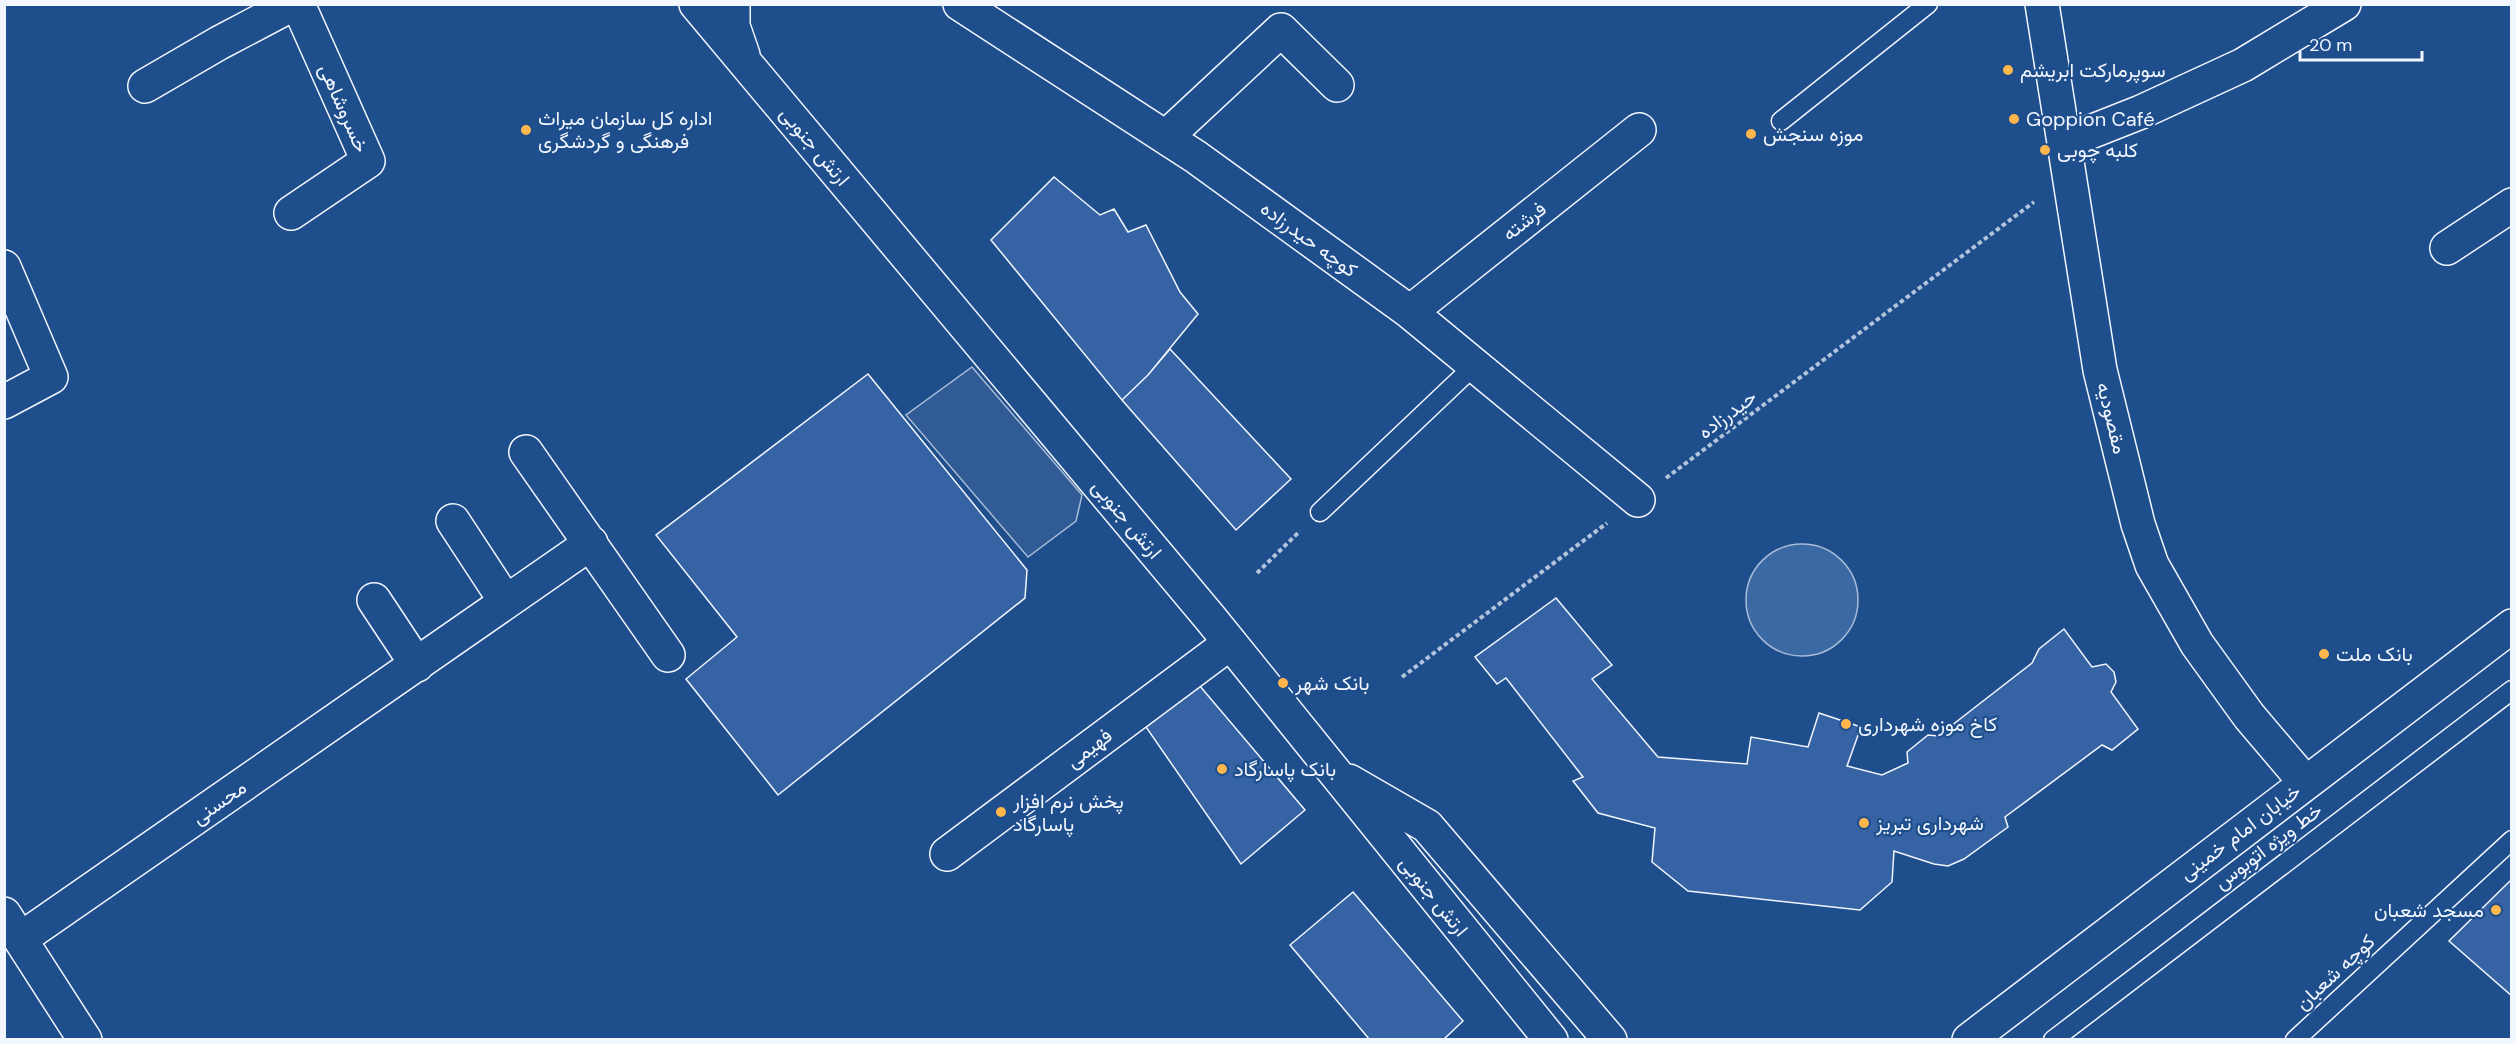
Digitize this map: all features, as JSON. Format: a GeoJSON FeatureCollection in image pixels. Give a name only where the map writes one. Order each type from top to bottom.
{"type":"FeatureCollection","features":[{"type":"Feature","properties":{"kind":"street","name":"خسروشاهی"},"geometry":{"type":"LineString","coordinates":[[145,86],[219,43],[296,4],[368,161],[291,213]]}},
{"type":"Feature","properties":{"kind":"street","name":"ارتش جنوبی"},"geometry":{"type":"LineString","coordinates":[[696,4],[1230,643],[1331,771],[1551,1040]]}},
{"type":"Feature","properties":{"kind":"street"},"geometry":{"type":"LineString","coordinates":[[733,4],[733,26],[746,64]]}},
{"type":"Feature","properties":{"kind":"street","name":"کوچه حیدرزاده"},"geometry":{"type":"LineString","coordinates":[[960,4],[1166,137],[1410,312],[1638,500]]}},
{"type":"Feature","properties":{"kind":"street","name":"مقصودیه"},"geometry":{"type":"LineString","coordinates":[[2042,4],[2071,174],[2079,243],[2100,370],[2138,524],[2152,565],[2172,604],[2197,644],[2249,716],[2305,782]]}},
{"type":"Feature","properties":{"kind":"street"},"geometry":{"type":"LineString","coordinates":[[2065,142],[2141,112],[2243,65],[2344,4]]}},
{"type":"Feature","properties":{"kind":"street"},"geometry":{"type":"LineString","coordinates":[[1166,137],[1281,30],[1337,85]]}},
{"type":"Feature","properties":{"kind":"street","name":"فرشته"},"geometry":{"type":"LineString","coordinates":[[1410,312],[1639,130]]}},
{"type":"Feature","properties":{"kind":"street"},"geometry":{"type":"LineString","coordinates":[[2447,248],[2511,205]]}},
{"type":"Feature","properties":{"kind":"street"},"geometry":{"type":"LineString","coordinates":[[4,267],[51,377],[4,402]]}},
{"type":"Feature","properties":{"kind":"street"},"geometry":{"type":"LineString","coordinates":[[526,452],[668,655]]}},
{"type":"Feature","properties":{"kind":"street"},"geometry":{"type":"LineString","coordinates":[[453,521],[506,602]]}},
{"type":"Feature","properties":{"kind":"street","name":"محسنی"},"geometry":{"type":"LineString","coordinates":[[13,926],[417,665],[591,543]]}},
{"type":"Feature","properties":{"kind":"street"},"geometry":{"type":"LineString","coordinates":[[374,600],[417,665]]}},
{"type":"Feature","properties":{"kind":"street","name":"خیابان امام خمینی"},"geometry":{"type":"LineString","coordinates":[[1969,1040],[2511,626]]}},
{"type":"Feature","properties":{"kind":"street","name":"فهیمی"},"geometry":{"type":"LineString","coordinates":[[947,854],[1230,643]]}},
{"type":"Feature","properties":{"kind":"street"},"geometry":{"type":"LineString","coordinates":[[1331,771],[1427,825],[1610,1040]]}},
{"type":"Feature","properties":{"kind":"street"},"geometry":{"type":"LineString","coordinates":[[13,926],[85,1040]]}},
{"type":"Feature","properties":{"kind":"lane"},"geometry":{"type":"LineString","coordinates":[[1781,121],[1928,4]]}},
{"type":"Feature","properties":{"kind":"lane"},"geometry":{"type":"LineString","coordinates":[[1320,512],[1475,365]]}},
{"type":"Feature","properties":{"kind":"lane","name":"خط ویژه اتوبوس"},"geometry":{"type":"LineString","coordinates":[[2053,1040],[2511,690]]}},
{"type":"Feature","properties":{"kind":"lane","name":"کوچه شعبان"},"geometry":{"type":"LineString","coordinates":[[2295,1040],[2511,840]]}},
{"type":"Feature","properties":{"kind":"path","name":"حیدرزاده"},"geometry":{"type":"LineString","coordinates":[[1402,677],[2071,174]]}},
{"type":"Feature","properties":{"kind":"path"},"geometry":{"type":"LineString","coordinates":[[1257,573],[1320,512]]}},
{"type":"Feature","properties":{"kind":"shaded area"},"geometry":{"type":"Polygon","coordinates":[[[972,367],[1082,495],[1076,521],[1028,557],[906,415],[972,367]]]}},
{"type":"Feature","properties":{"kind":"shaded area"},"geometry":{"type":"Polygon","coordinates":[[[1802,544],[1824,548],[1842,560],[1854,578],[1858,600],[1854,622],[1842,640],[1824,652],[1802,656],[1780,652],[1762,640],[1750,622],[1746,600],[1750,578],[1762,560],[1780,548],[1802,544]]]}},
{"type":"Feature","properties":{"kind":"building"},"geometry":{"type":"Polygon","coordinates":[[[1054,177],[1100,215],[1114,209],[1128,232],[1146,225],[1180,292],[1198,314],[1148,375],[1122,400],[991,240],[1054,177]]]}},
{"type":"Feature","properties":{"kind":"building"},"geometry":{"type":"Polygon","coordinates":[[[1170,349],[1291,479],[1236,530],[1122,400],[1170,349]]]}},
{"type":"Feature","properties":{"kind":"building"},"geometry":{"type":"Polygon","coordinates":[[[868,374],[1027,570],[1025,598],[778,795],[686,679],[737,637],[656,535],[868,374]]]}},
{"type":"Feature","properties":{"kind":"building"},"geometry":{"type":"Polygon","coordinates":[[[1556,598],[1612,665],[1592,679],[1658,757],[1747,764],[1751,737],[1808,747],[1819,713],[1861,727],[1847,766],[1882,775],[1908,763],[1907,752],[1928,735],[1938,736],[2032,663],[2039,649],[2064,629],[2092,667],[2106,664],[2114,672],[2116,682],[2111,692],[2138,729],[2112,750],[2102,745],[2005,817],[2008,827],[1964,859],[1948,866],[1934,864],[1894,851],[1892,882],[1860,910],[1688,891],[1652,862],[1655,828],[1598,813],[1573,781],[1583,777],[1506,678],[1497,684],[1475,657],[1556,598]]]}},
{"type":"Feature","properties":{"kind":"building","name":"بانک پاسارگاد"},"geometry":{"type":"Polygon","coordinates":[[[1199,685],[1305,810],[1241,864],[1146,727],[1199,685]]]}},
{"type":"Feature","properties":{"kind":"building","name":"مسجد شعبان"},"geometry":{"type":"Polygon","coordinates":[[[2512,879],[2512,996],[2449,941],[2512,879]]]}},
{"type":"Feature","properties":{"kind":"building"},"geometry":{"type":"Polygon","coordinates":[[[1353,892],[1463,1021],[1443,1040],[1370,1040],[1290,945],[1353,892]]]}},
{"type":"Feature","properties":{"kind":"place","name":"سوپرمارکت ابریشم"},"geometry":{"type":"Point","coordinates":[2008,70]}},
{"type":"Feature","properties":{"kind":"place","name":"Goppion Café"},"geometry":{"type":"Point","coordinates":[2014,119]}},
{"type":"Feature","properties":{"kind":"place","name":"اداره کل سازمان میراث فرهنگی و گردشگری"},"geometry":{"type":"Point","coordinates":[526,130]}},
{"type":"Feature","properties":{"kind":"place","name":"موزه سنجش"},"geometry":{"type":"Point","coordinates":[1751,134]}},
{"type":"Feature","properties":{"kind":"place","name":"کلبه چوبی"},"geometry":{"type":"Point","coordinates":[2045,150]}},
{"type":"Feature","properties":{"kind":"place","name":"بانک ملت"},"geometry":{"type":"Point","coordinates":[2324,654]}},
{"type":"Feature","properties":{"kind":"place","name":"بانک شهر"},"geometry":{"type":"Point","coordinates":[1283,683]}},
{"type":"Feature","properties":{"kind":"place","name":"کاخ موزه شهرداری"},"geometry":{"type":"Point","coordinates":[1846,724]}},
{"type":"Feature","properties":{"kind":"place","name":"بانک پاسارگاد"},"geometry":{"type":"Point","coordinates":[1222,769]}},
{"type":"Feature","properties":{"kind":"place","name":"پخش نرم افزار پاسارگاد"},"geometry":{"type":"Point","coordinates":[1001,812]}},
{"type":"Feature","properties":{"kind":"place","name":"شهرداری تبریز"},"geometry":{"type":"Point","coordinates":[1864,823]}},
{"type":"Feature","properties":{"kind":"place","name":"مسجد شعبان"},"geometry":{"type":"Point","coordinates":[2496,910]}}]}
